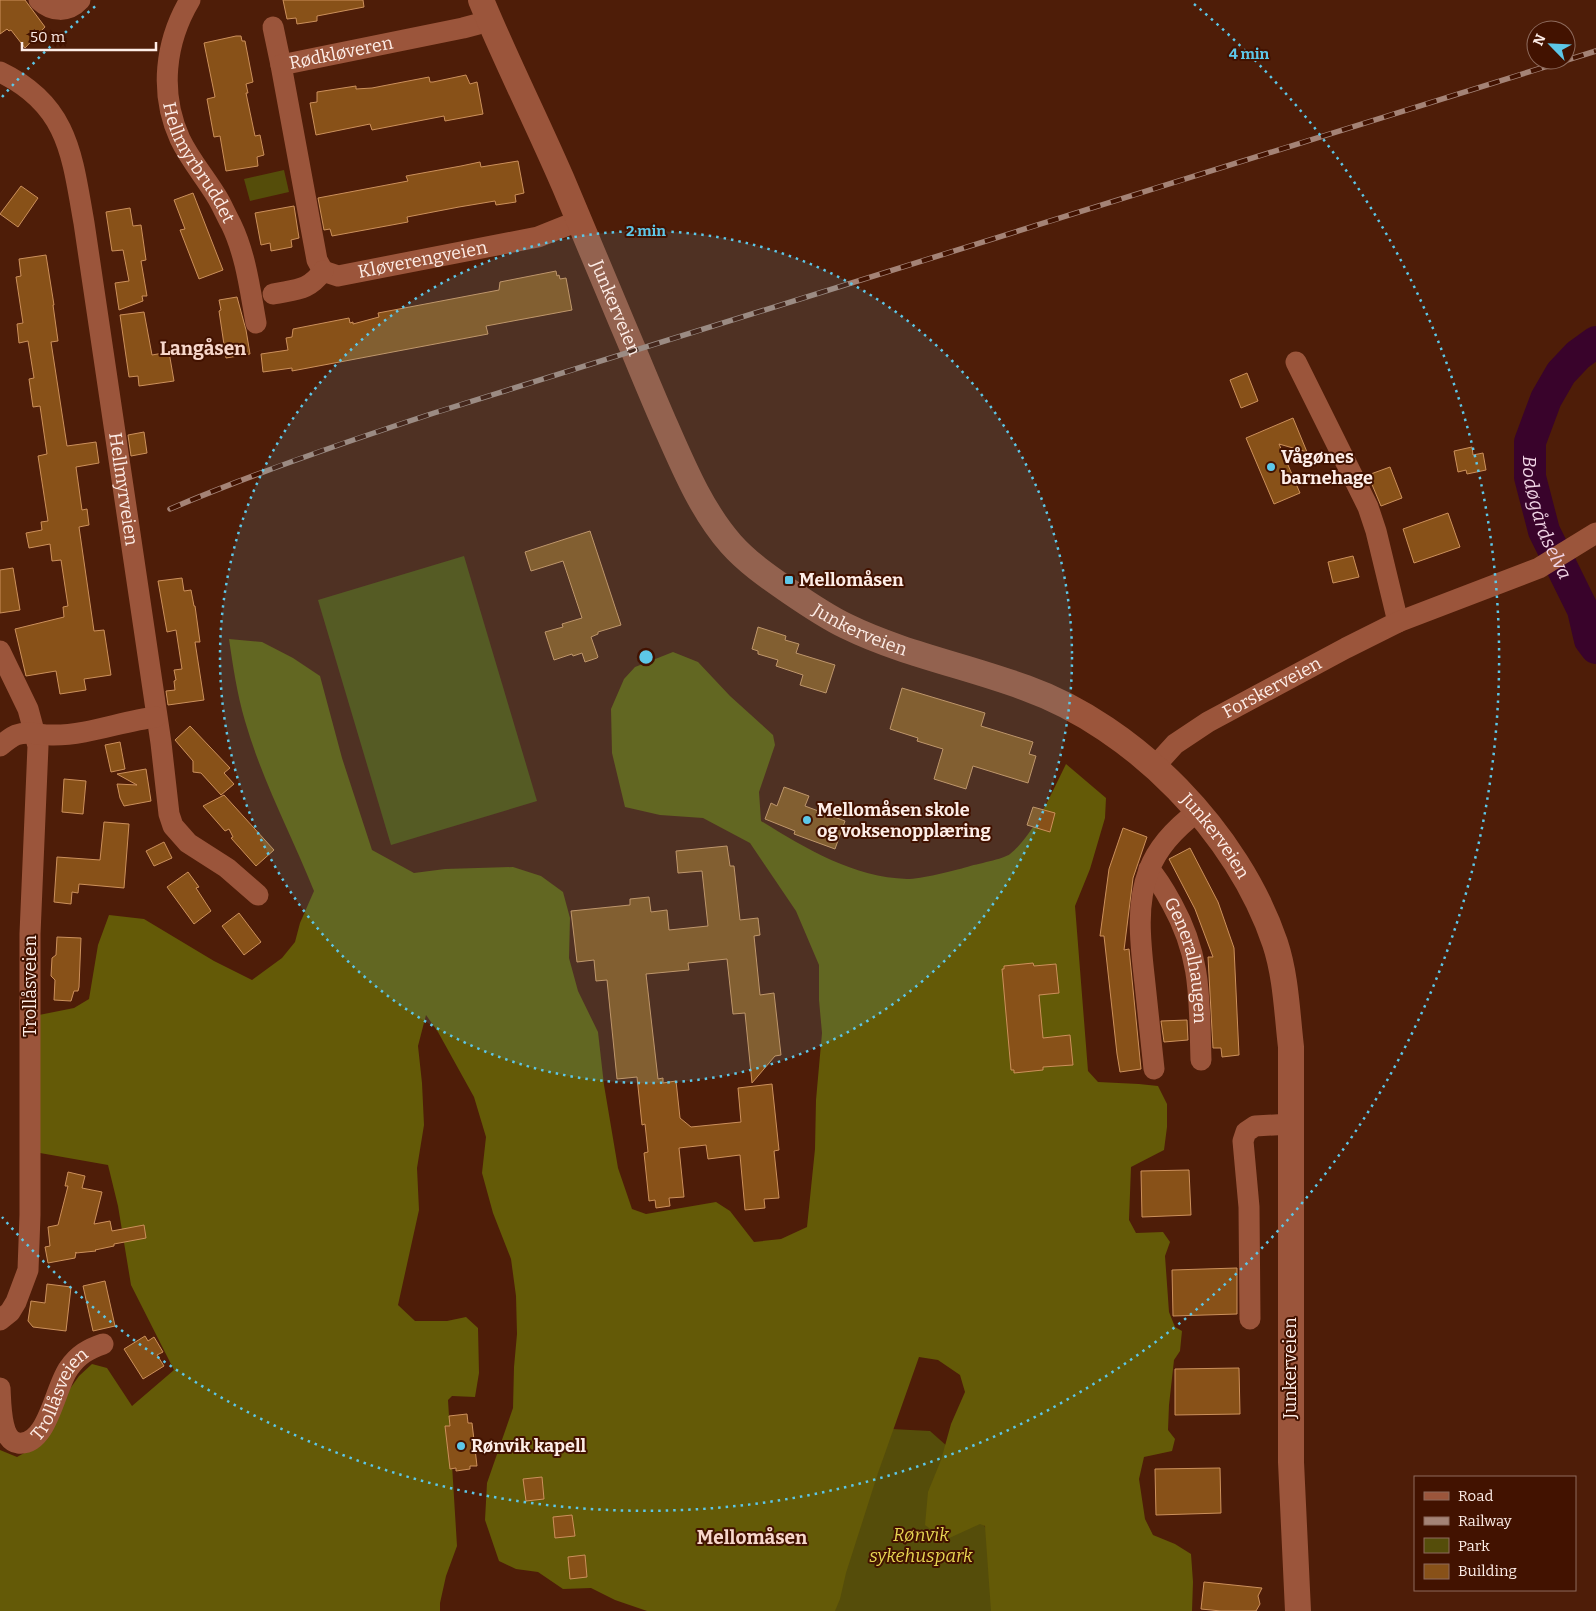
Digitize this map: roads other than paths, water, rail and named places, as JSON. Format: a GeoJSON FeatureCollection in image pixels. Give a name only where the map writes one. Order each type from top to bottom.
{"type":"FeatureCollection","features":[{"type":"Feature","properties":{"kind":"street"},"geometry":{"type":"LineString","coordinates":[[39,0],[49,7],[62,10],[75,5],[80,0]]}},
{"type":"Feature","properties":{"kind":"street","name":"Hellmyrbruddet"},"geometry":{"type":"LineString","coordinates":[[190,0],[171,44],[166,72],[170,107],[180,138],[199,172],[217,197],[232,226],[245,266],[256,323]]}},
{"type":"Feature","properties":{"kind":"street","name":"Rødkløveren"},"geometry":{"type":"LineString","coordinates":[[323,271],[317,260],[281,65],[478,24],[485,10]]}},
{"type":"Feature","properties":{"kind":"street","name":"Junkerveien"},"geometry":{"type":"LineString","coordinates":[[485,10],[566,189],[689,480],[721,532],[733,546],[763,572],[845,626],[899,647],[1025,688],[1053,699],[1094,722],[1155,766],[1226,845],[1245,875],[1275,945],[1284,984],[1291,1047],[1291,1462],[1298,1611]]}},
{"type":"Feature","properties":{"kind":"street"},"geometry":{"type":"LineString","coordinates":[[273,27],[281,65]]}},
{"type":"Feature","properties":{"kind":"street","name":"Hellmyrveien"},"geometry":{"type":"LineString","coordinates":[[0,72],[28,89],[44,104],[57,121],[67,141],[74,164],[161,743],[169,814],[173,826],[188,843],[228,868],[258,895]]}},
{"type":"Feature","properties":{"kind":"street","name":"Kløverengveien"},"geometry":{"type":"LineString","coordinates":[[323,271],[338,276],[538,238],[578,221]]}},
{"type":"Feature","properties":{"kind":"street"},"geometry":{"type":"LineString","coordinates":[[273,294],[307,287],[315,282],[323,271]]}},
{"type":"Feature","properties":{"kind":"street"},"geometry":{"type":"LineString","coordinates":[[1296,362],[1368,508],[1376,531],[1398,622]]}},
{"type":"Feature","properties":{"kind":"street","name":"Forskerveien"},"geometry":{"type":"LineString","coordinates":[[1155,766],[1175,744],[1208,722],[1346,648],[1398,622],[1539,568],[1596,533]]}},
{"type":"Feature","properties":{"kind":"street","name":"Trollåsveien"},"geometry":{"type":"LineString","coordinates":[[0,651],[28,709],[38,746],[30,934],[30,1205],[28,1270],[16,1302],[10,1312],[0,1320]]}},
{"type":"Feature","properties":{"kind":"street"},"geometry":{"type":"LineString","coordinates":[[0,746],[16,735],[35,732],[53,736],[156,717]]}},
{"type":"Feature","properties":{"kind":"street","name":"Generalhaugen"},"geometry":{"type":"LineString","coordinates":[[1154,1069],[1141,943],[1140,914],[1143,893],[1149,870],[1158,851],[1170,836],[1197,812]]}},
{"type":"Feature","properties":{"kind":"street","name":"Generalhaugen"},"geometry":{"type":"LineString","coordinates":[[1149,870],[1158,879],[1177,912],[1191,945],[1196,963],[1199,990],[1201,1060]]}},
{"type":"Feature","properties":{"kind":"street"},"geometry":{"type":"LineString","coordinates":[[1250,1319],[1249,1207],[1243,1141],[1246,1132],[1255,1126],[1291,1124]]}},
{"type":"Feature","properties":{"kind":"street","name":"Trollåsveien"},"geometry":{"type":"LineString","coordinates":[[0,1388],[4,1429],[13,1441],[19,1443],[26,1442],[33,1439],[42,1430],[62,1379],[69,1367],[83,1352],[103,1344]]}},
{"type":"Feature","properties":{"kind":"waterway","name":"Bodøgårdselva"},"geometry":{"type":"LineString","coordinates":[[1596,342],[1578,355],[1561,373],[1546,399],[1530,442],[1530,477],[1544,531],[1583,610],[1590,640],[1596,648]]}},
{"type":"Feature","properties":{"kind":"railway"},"geometry":{"type":"LineString","coordinates":[[170,509],[235,482],[434,413],[1596,51]]}},
{"type":"Feature","properties":{"kind":"place","name":"Vågønes barnehage"},"geometry":{"type":"Point","coordinates":[1271,467]}},
{"type":"Feature","properties":{"kind":"place","name":"Mellomåsen"},"geometry":{"type":"Point","coordinates":[789,580]}},
{"type":"Feature","properties":{"kind":"place","name":"Mellomåsen skole og voksenopplæring"},"geometry":{"type":"Point","coordinates":[807,820]}},
{"type":"Feature","properties":{"kind":"place","name":"Rønvik kapell"},"geometry":{"type":"Point","coordinates":[461,1446]}},
{"type":"Feature","properties":{"kind":"district","name":"Langåsen"},"geometry":{"type":"Point","coordinates":[203,348]}},
{"type":"Feature","properties":{"kind":"district","name":"Mellomåsen"},"geometry":{"type":"Point","coordinates":[752,1537]}},
{"type":"Feature","properties":{"kind":"park label","name":"Rønvik sykehuspark"},"geometry":{"type":"Point","coordinates":[921,1545]}}]}
